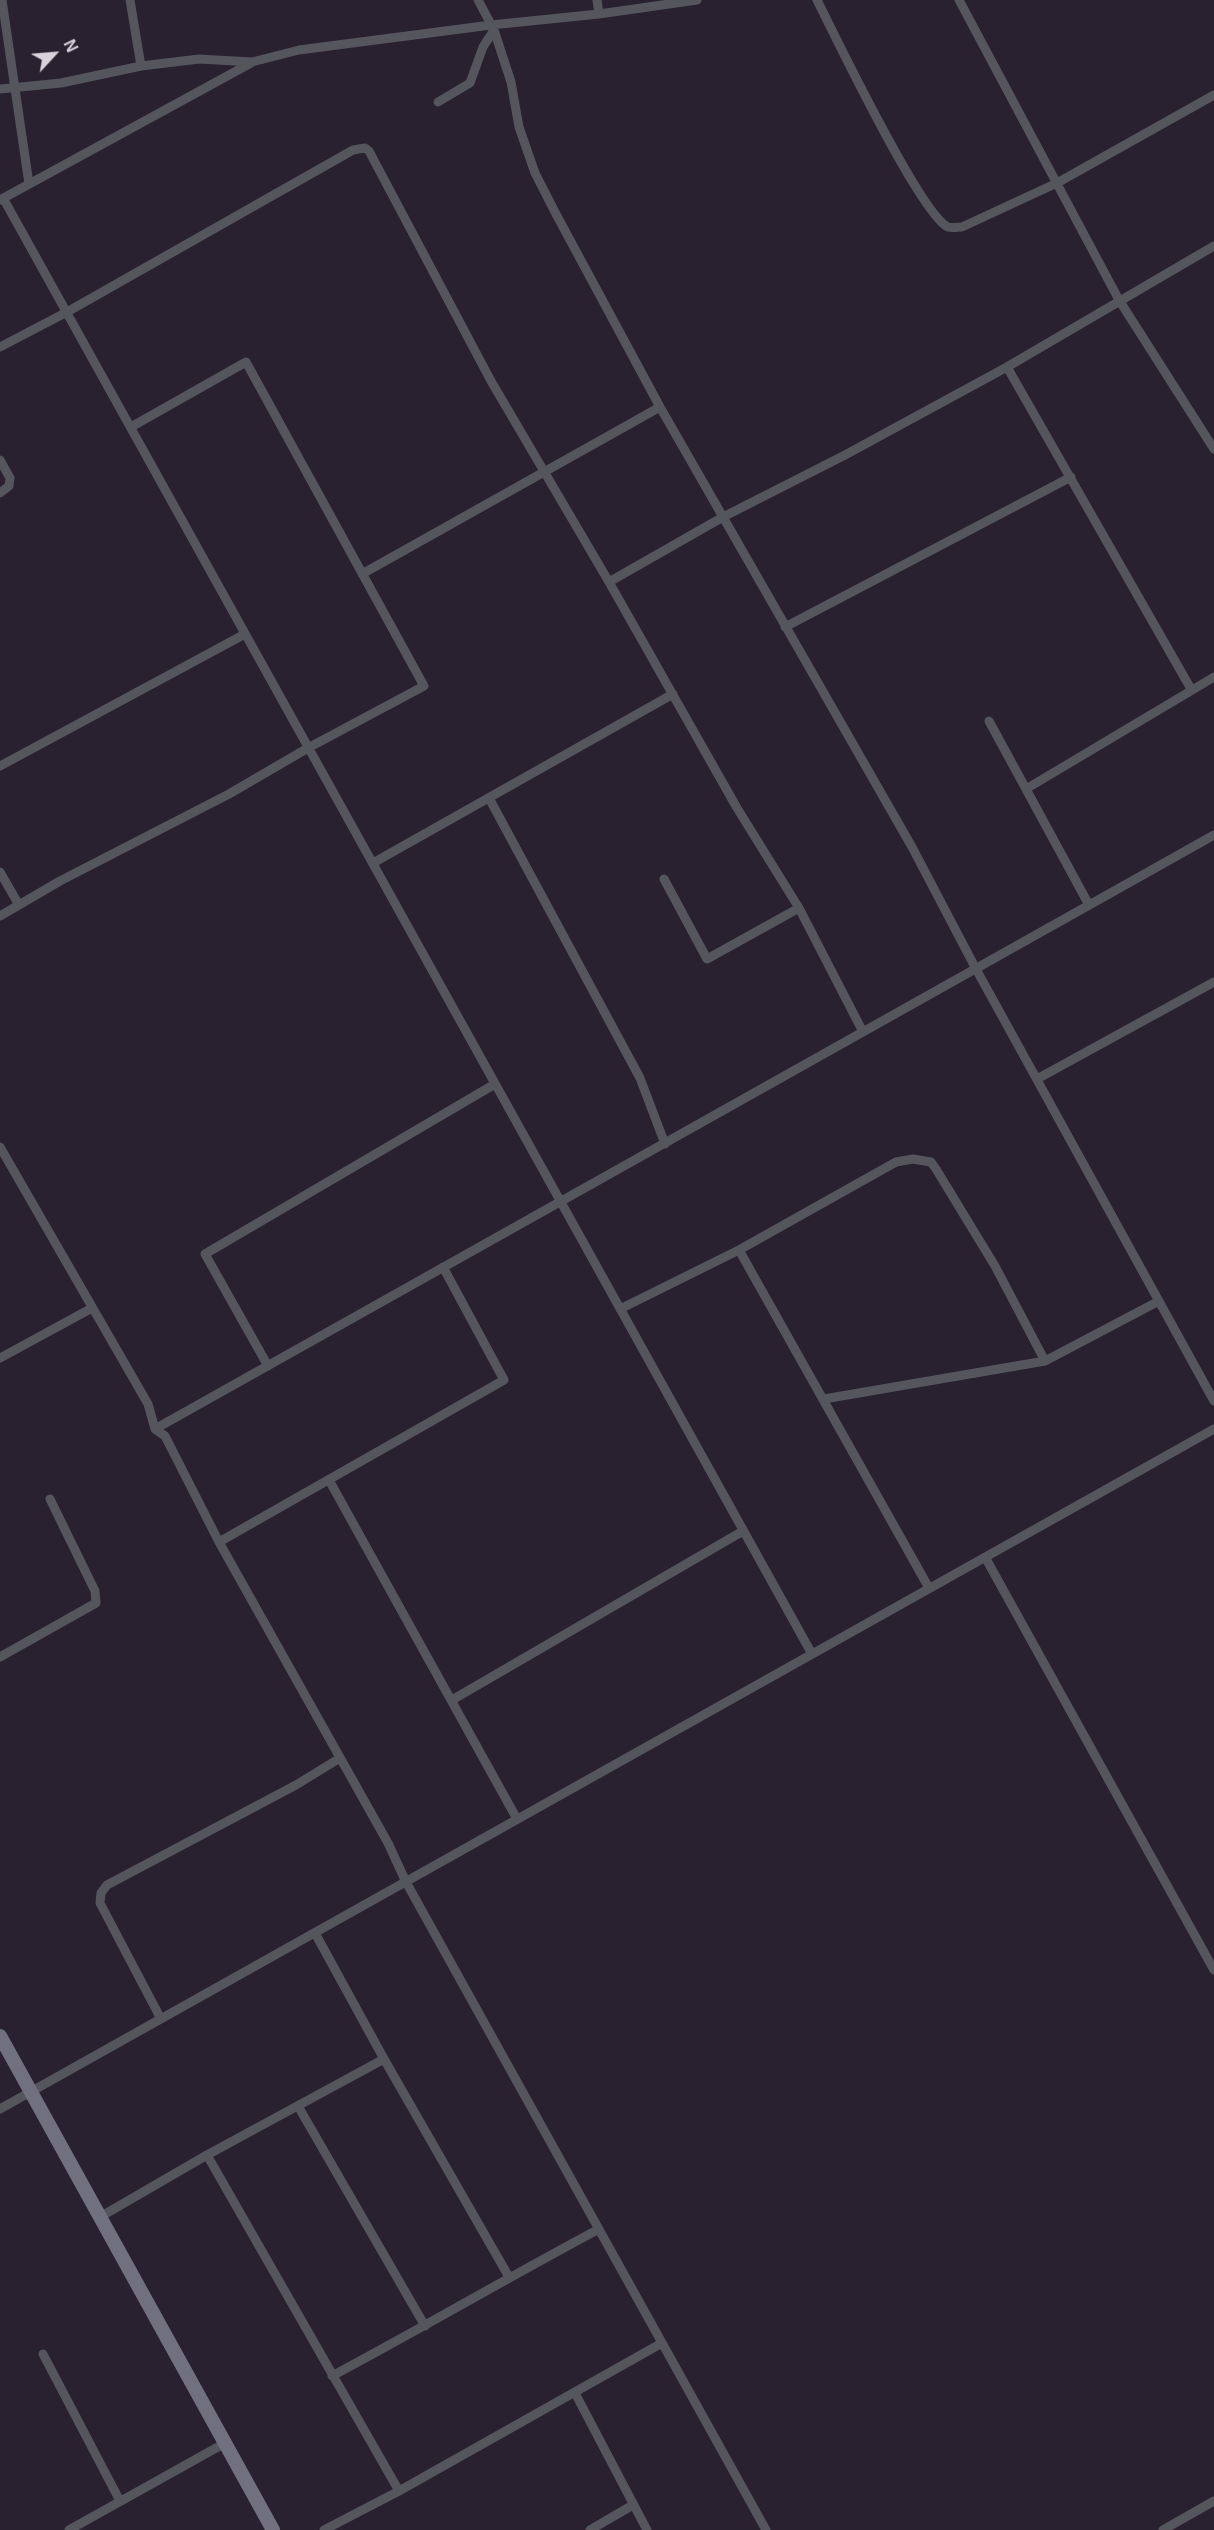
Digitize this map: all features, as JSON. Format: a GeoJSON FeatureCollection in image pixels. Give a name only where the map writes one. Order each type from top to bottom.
{"type":"FeatureCollection","features":[{"type":"Feature","properties":{"kind":"street"},"geometry":{"type":"LineString","coordinates":[[2,0],[28,184]]}},
{"type":"Feature","properties":{"kind":"street"},"geometry":{"type":"LineString","coordinates":[[130,0],[141,66]]}},
{"type":"Feature","properties":{"kind":"street"},"geometry":{"type":"LineString","coordinates":[[478,0],[492,28],[511,82],[519,127],[535,173],[660,407],[912,847],[975,969],[1214,1401]]}},
{"type":"Feature","properties":{"kind":"street"},"geometry":{"type":"LineString","coordinates":[[597,0],[598,14]]}},
{"type":"Feature","properties":{"kind":"street"},"geometry":{"type":"LineString","coordinates":[[697,0],[492,28],[299,50],[252,62],[2,199],[67,312],[812,1654]]}},
{"type":"Feature","properties":{"kind":"street"},"geometry":{"type":"LineString","coordinates":[[817,0],[897,155],[936,217],[949,227],[962,227],[1057,183],[1214,95]]}},
{"type":"Feature","properties":{"kind":"street"},"geometry":{"type":"LineString","coordinates":[[959,0],[1119,300],[1214,449]]}},
{"type":"Feature","properties":{"kind":"street"},"geometry":{"type":"LineString","coordinates":[[438,102],[470,83],[492,28]]}},
{"type":"Feature","properties":{"kind":"street"},"geometry":{"type":"LineString","coordinates":[[0,89],[61,83],[141,66],[199,59],[252,62]]}},
{"type":"Feature","properties":{"kind":"street"},"geometry":{"type":"LineString","coordinates":[[0,347],[67,312],[353,150],[365,148],[375,160],[490,381],[609,582],[736,808],[799,908],[863,1032]]}},
{"type":"Feature","properties":{"kind":"street"},"geometry":{"type":"LineString","coordinates":[[609,582],[723,517],[855,449],[1007,366],[1214,246]]}},
{"type":"Feature","properties":{"kind":"street"},"geometry":{"type":"LineString","coordinates":[[0,916],[60,881],[229,794],[308,748],[424,686],[246,362],[130,427]]}},
{"type":"Feature","properties":{"kind":"street"},"geometry":{"type":"LineString","coordinates":[[1007,366],[1191,689]]}},
{"type":"Feature","properties":{"kind":"street"},"geometry":{"type":"LineString","coordinates":[[362,574],[660,407]]}},
{"type":"Feature","properties":{"kind":"street"},"geometry":{"type":"LineString","coordinates":[[0,460],[10,478],[9,486],[0,493]]}},
{"type":"Feature","properties":{"kind":"street"},"geometry":{"type":"LineString","coordinates":[[785,627],[1071,477]]}},
{"type":"Feature","properties":{"kind":"street"},"geometry":{"type":"LineString","coordinates":[[0,766],[245,634]]}},
{"type":"Feature","properties":{"kind":"street"},"geometry":{"type":"LineString","coordinates":[[1026,789],[1214,677]]}},
{"type":"Feature","properties":{"kind":"street"},"geometry":{"type":"LineString","coordinates":[[373,863],[673,694]]}},
{"type":"Feature","properties":{"kind":"street"},"geometry":{"type":"LineString","coordinates":[[989,721],[1089,905]]}},
{"type":"Feature","properties":{"kind":"street"},"geometry":{"type":"LineString","coordinates":[[489,798],[640,1078],[665,1144]]}},
{"type":"Feature","properties":{"kind":"street"},"geometry":{"type":"LineString","coordinates":[[155,1429],[1214,835]]}},
{"type":"Feature","properties":{"kind":"street"},"geometry":{"type":"LineString","coordinates":[[0,872],[19,905]]}},
{"type":"Feature","properties":{"kind":"street"},"geometry":{"type":"LineString","coordinates":[[664,879],[707,958],[799,908]]}},
{"type":"Feature","properties":{"kind":"street"},"geometry":{"type":"LineString","coordinates":[[1037,1079],[1140,1025],[1214,982]]}},
{"type":"Feature","properties":{"kind":"street"},"geometry":{"type":"LineString","coordinates":[[268,1366],[205,1254],[495,1084]]}},
{"type":"Feature","properties":{"kind":"street"},"geometry":{"type":"LineString","coordinates":[[0,1147],[148,1404],[155,1429],[165,1436],[219,1542],[388,1843],[406,1882],[766,2530]]}},
{"type":"Feature","properties":{"kind":"street"},"geometry":{"type":"LineString","coordinates":[[620,1309],[739,1250],[896,1162],[913,1159],[930,1162],[995,1266],[1045,1361]]}},
{"type":"Feature","properties":{"kind":"street"},"geometry":{"type":"LineString","coordinates":[[739,1250],[929,1588]]}},
{"type":"Feature","properties":{"kind":"street"},"geometry":{"type":"LineString","coordinates":[[219,1542],[504,1380],[443,1267]]}},
{"type":"Feature","properties":{"kind":"street"},"geometry":{"type":"LineString","coordinates":[[824,1400],[1045,1361],[1159,1301]]}},
{"type":"Feature","properties":{"kind":"street"},"geometry":{"type":"LineString","coordinates":[[0,1359],[92,1308]]}},
{"type":"Feature","properties":{"kind":"street"},"geometry":{"type":"LineString","coordinates":[[0,2109],[1214,1429]]}},
{"type":"Feature","properties":{"kind":"street"},"geometry":{"type":"LineString","coordinates":[[329,1480],[517,1819]]}},
{"type":"Feature","properties":{"kind":"street"},"geometry":{"type":"LineString","coordinates":[[0,1657],[96,1603],[95,1591],[50,1499]]}},
{"type":"Feature","properties":{"kind":"street"},"geometry":{"type":"LineString","coordinates":[[452,1700],[743,1532]]}},
{"type":"Feature","properties":{"kind":"street"},"geometry":{"type":"LineString","coordinates":[[985,1557],[1214,1970]]}},
{"type":"Feature","properties":{"kind":"street"},"geometry":{"type":"LineString","coordinates":[[161,2019],[100,1903],[101,1893],[107,1885],[296,1785],[340,1758]]}},
{"type":"Feature","properties":{"kind":"street"},"geometry":{"type":"LineString","coordinates":[[315,1933],[509,2277]]}},
{"type":"Feature","properties":{"kind":"street"},"geometry":{"type":"LineString","coordinates":[[0,2036],[273,2530]]}},
{"type":"Feature","properties":{"kind":"street"},"geometry":{"type":"LineString","coordinates":[[100,2217],[207,2155],[384,2059]]}},
{"type":"Feature","properties":{"kind":"street"},"geometry":{"type":"LineString","coordinates":[[298,2106],[425,2326]]}},
{"type":"Feature","properties":{"kind":"street"},"geometry":{"type":"LineString","coordinates":[[207,2155],[399,2491]]}},
{"type":"Feature","properties":{"kind":"street"},"geometry":{"type":"LineString","coordinates":[[332,2376],[599,2229]]}},
{"type":"Feature","properties":{"kind":"street"},"geometry":{"type":"LineString","coordinates":[[324,2530],[399,2491],[662,2343]]}},
{"type":"Feature","properties":{"kind":"street"},"geometry":{"type":"LineString","coordinates":[[43,2354],[120,2501]]}},
{"type":"Feature","properties":{"kind":"street"},"geometry":{"type":"LineString","coordinates":[[575,2393],[647,2530]]}},
{"type":"Feature","properties":{"kind":"street"},"geometry":{"type":"LineString","coordinates":[[69,2530],[225,2443]]}},
{"type":"Feature","properties":{"kind":"street"},"geometry":{"type":"LineString","coordinates":[[1166,2529],[1214,2501]]}},
{"type":"Feature","properties":{"kind":"street"},"geometry":{"type":"LineString","coordinates":[[590,2530],[633,2505]]}}]}
